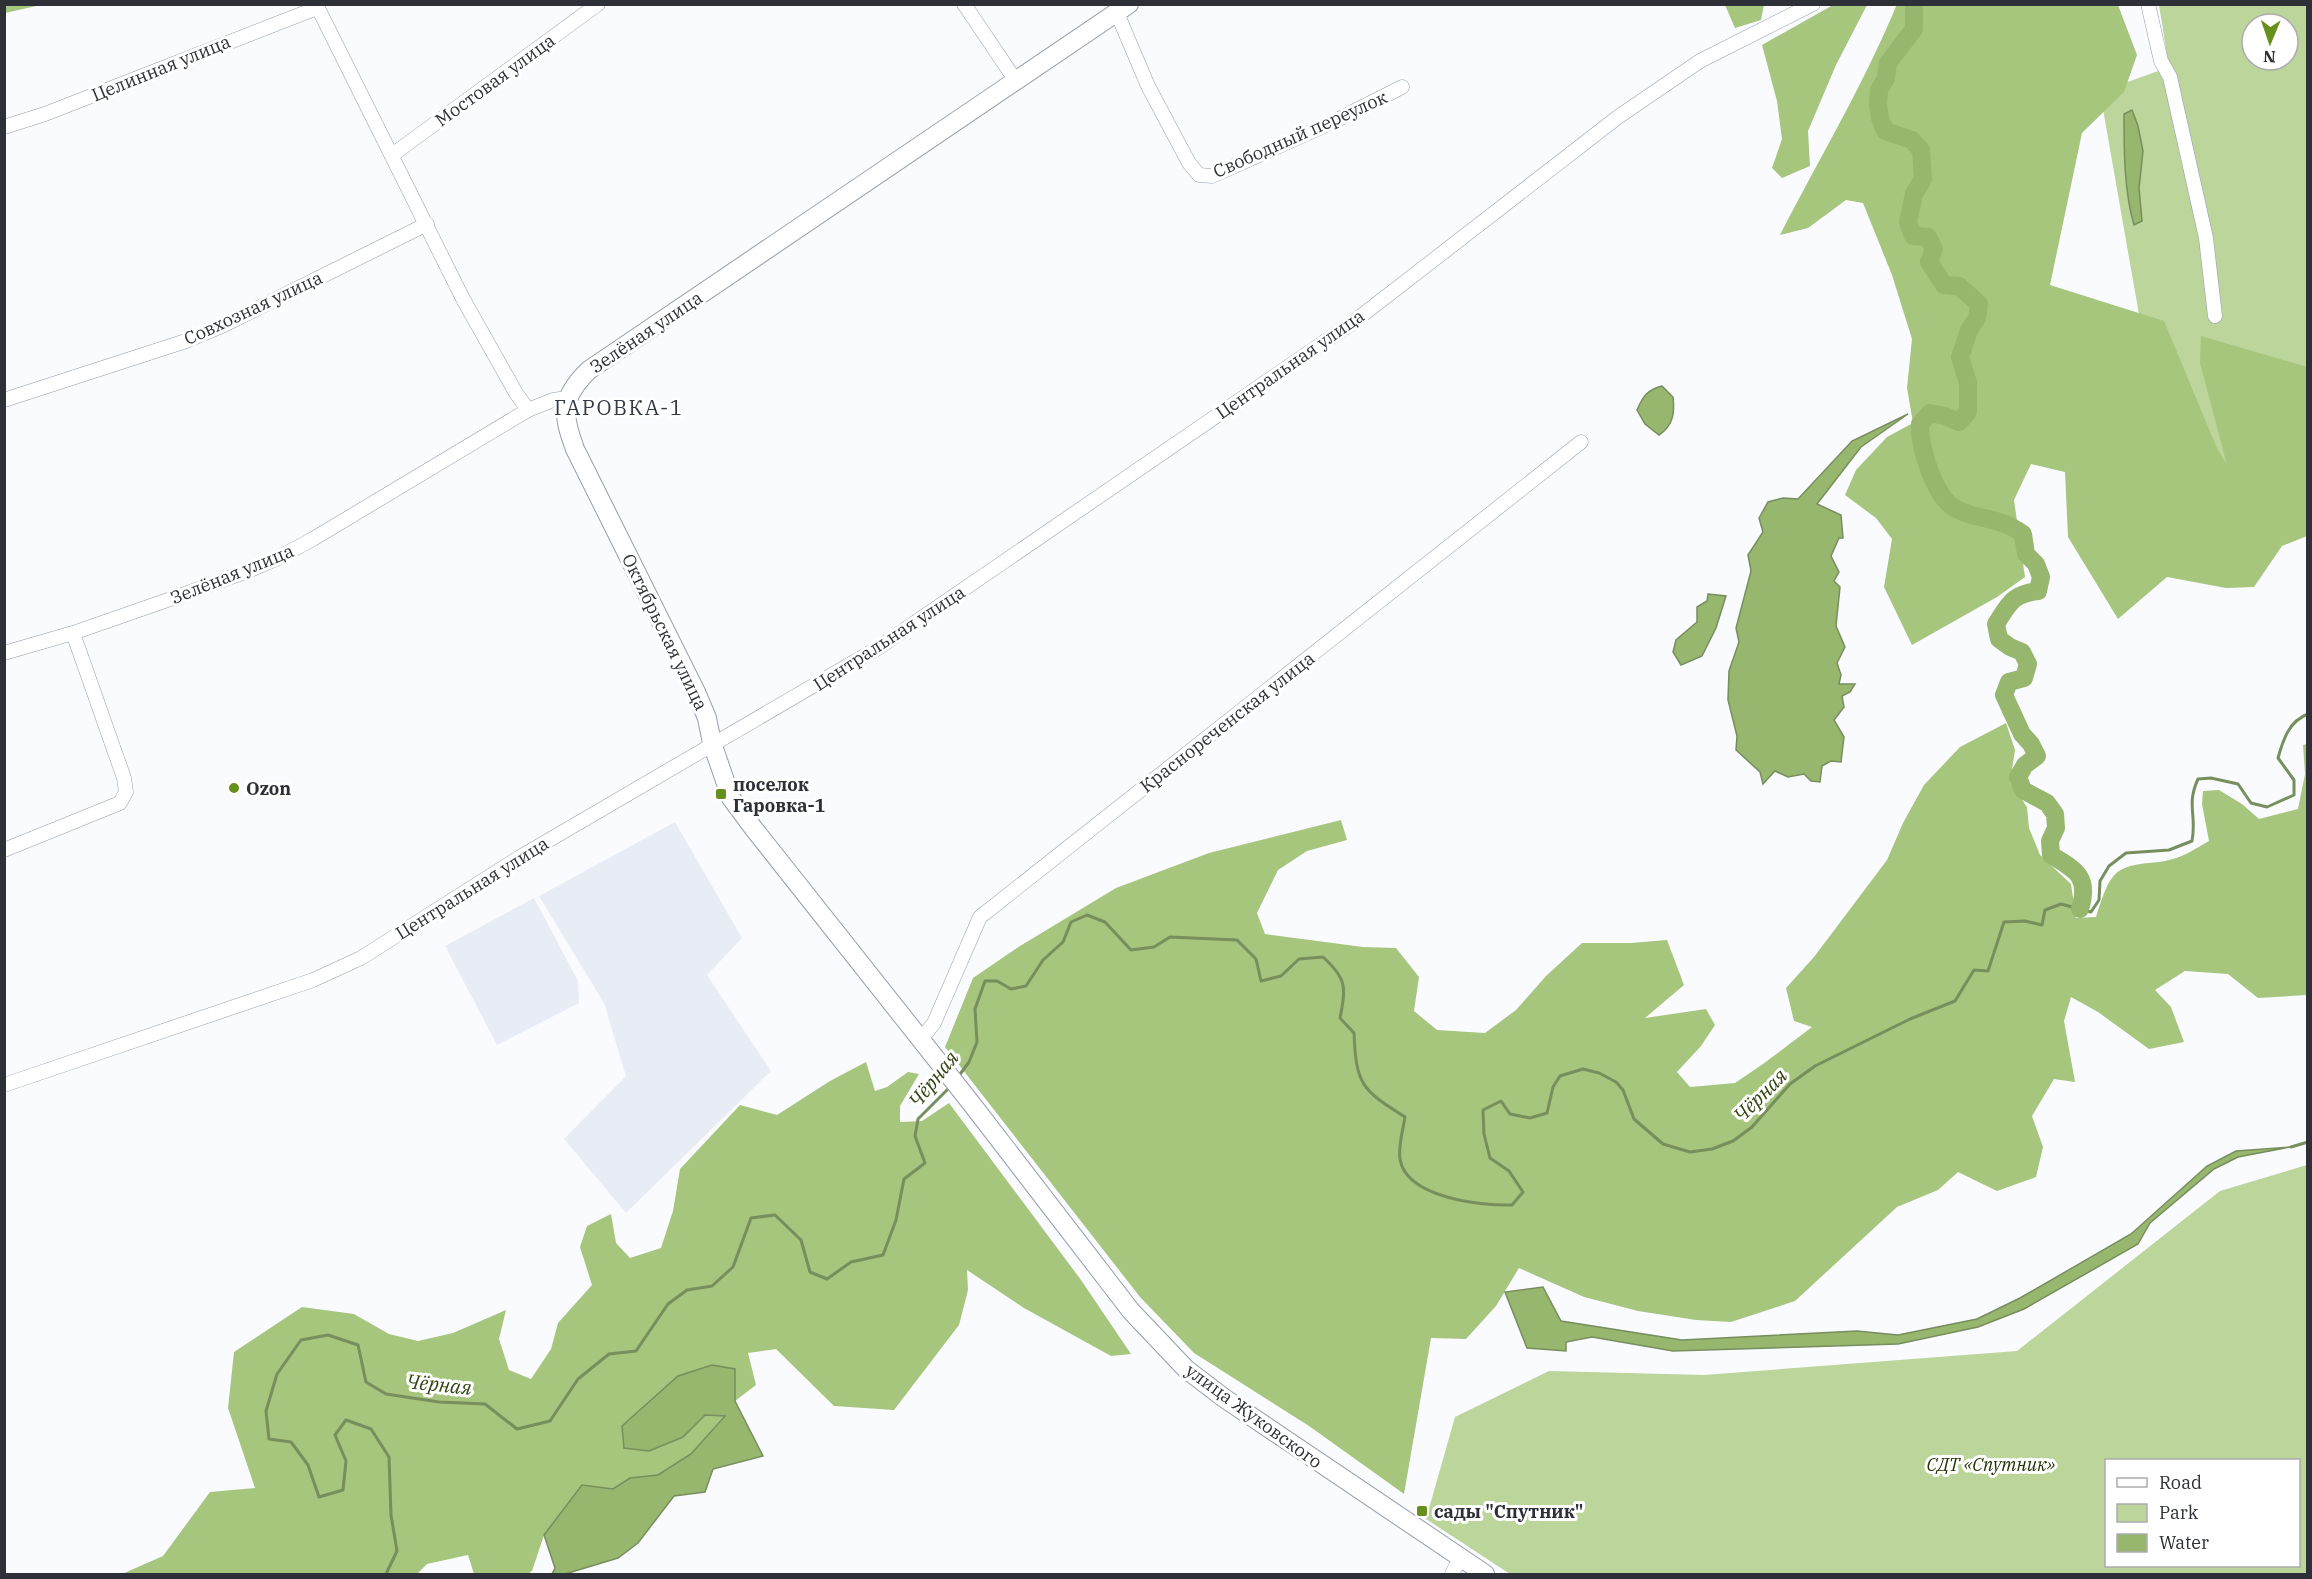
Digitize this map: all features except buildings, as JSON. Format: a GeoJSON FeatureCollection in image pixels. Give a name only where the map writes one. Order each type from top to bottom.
{"type":"FeatureCollection","features":[{"type":"Feature","properties":{"kind":"main road","name":"Зелёная улица"},"geometry":{"type":"LineString","coordinates":[[567,398],[574,384],[589,370],[1123,9]]}},
{"type":"Feature","properties":{"kind":"main road","name":"Октябрьская улица"},"geometry":{"type":"LineString","coordinates":[[567,398],[565,413],[567,428],[575,449],[696,692],[707,718],[712,743],[732,798],[754,830],[935,1057]]}},
{"type":"Feature","properties":{"kind":"main road","name":"улица Жуковского"},"geometry":{"type":"LineString","coordinates":[[935,1057],[1131,1311],[1186,1369],[1456,1566],[1485,1575]]}},
{"type":"Feature","properties":{"kind":"street","name":"Мостовая улица"},"geometry":{"type":"LineString","coordinates":[[392,156],[598,4]]}},
{"type":"Feature","properties":{"kind":"street"},"geometry":{"type":"LineString","coordinates":[[964,4],[1016,81]]}},
{"type":"Feature","properties":{"kind":"street","name":"Центральная улица"},"geometry":{"type":"LineString","coordinates":[[4,1085],[336,971],[361,958],[520,857],[878,648],[1352,322],[1618,117],[1700,61],[1813,4]]}},
{"type":"Feature","properties":{"kind":"street"},"geometry":{"type":"LineString","coordinates":[[2148,4],[2161,61],[2170,77],[2204,227],[2215,316]]}},
{"type":"Feature","properties":{"kind":"street"},"geometry":{"type":"LineString","coordinates":[[316,6],[463,299],[528,410]]}},
{"type":"Feature","properties":{"kind":"street","name":"Целинная улица"},"geometry":{"type":"LineString","coordinates":[[4,127],[45,114],[316,6]]}},
{"type":"Feature","properties":{"kind":"street","name":"Свободный переулок"},"geometry":{"type":"LineString","coordinates":[[1123,9],[1148,86],[1189,163],[1199,175],[1212,176],[1335,121],[1402,87]]}},
{"type":"Feature","properties":{"kind":"street","name":"Совхозная улица"},"geometry":{"type":"LineString","coordinates":[[4,400],[186,341],[224,325],[427,224]]}},
{"type":"Feature","properties":{"kind":"street","name":"Зелёная улица"},"geometry":{"type":"LineString","coordinates":[[4,653],[73,633],[248,571],[278,558],[528,410],[553,400],[567,398]]}},
{"type":"Feature","properties":{"kind":"street","name":"Краснореченская улица"},"geometry":{"type":"LineString","coordinates":[[921,1039],[934,1023],[980,917],[1581,441]]}},
{"type":"Feature","properties":{"kind":"street"},"geometry":{"type":"LineString","coordinates":[[4,850],[120,803],[126,792],[124,778],[73,633]]}},
{"type":"Feature","properties":{"kind":"shaded area"},"geometry":{"type":"Polygon","coordinates":[[[5,4],[41,4],[41,5],[5,13],[5,4]]]}},
{"type":"Feature","properties":{"kind":"shaded area"},"geometry":{"type":"Polygon","coordinates":[[[1897,4],[2118,5],[2137,55],[2124,92],[2082,133],[2050,285],[2164,321],[2216,446],[2227,465],[2200,363],[2201,336],[2307,367],[2307,536],[2282,546],[2254,587],[2226,588],[2167,577],[2118,619],[2068,537],[2065,472],[2031,464],[2014,500],[2025,577],[1997,597],[1912,645],[1884,587],[1892,539],[1876,518],[1845,495],[1856,470],[1887,437],[1913,423],[1907,388],[1912,339],[1892,275],[1863,203],[1846,200],[1808,228],[1780,235],[1856,92],[1897,4]]]}},
{"type":"Feature","properties":{"kind":"shaded area"},"geometry":{"type":"Polygon","coordinates":[[[1725,5],[1764,5],[1761,20],[1735,28],[1725,5]]]}},
{"type":"Feature","properties":{"kind":"shaded area"},"geometry":{"type":"Polygon","coordinates":[[[1833,5],[1867,5],[1836,65],[1808,131],[1810,166],[1782,178],[1772,168],[1782,139],[1777,101],[1762,45],[1833,5]]]}},
{"type":"Feature","properties":{"kind":"shaded area"},"geometry":{"type":"Polygon","coordinates":[[[2006,723],[2015,750],[2010,782],[2027,807],[2029,828],[2040,855],[2071,884],[2076,918],[2096,917],[2107,886],[2119,871],[2136,865],[2177,858],[2209,841],[2202,804],[2203,791],[2219,790],[2242,804],[2259,819],[2298,809],[2305,774],[2303,745],[2307,744],[2307,995],[2258,998],[2228,974],[2185,971],[2155,990],[2171,1007],[2184,1042],[2149,1049],[2098,1012],[2071,997],[2064,1021],[2075,1082],[2054,1079],[2032,1116],[2043,1147],[2036,1177],[1997,1191],[1958,1172],[1938,1190],[1897,1207],[1795,1301],[1731,1322],[1696,1320],[1638,1311],[1584,1297],[1519,1268],[1496,1306],[1466,1339],[1431,1338],[1404,1494],[1309,1426],[1194,1353],[1140,1297],[945,1047],[973,978],[1020,946],[1116,888],[1209,853],[1341,820],[1347,840],[1307,851],[1278,870],[1257,913],[1265,934],[1363,947],[1396,948],[1419,977],[1414,1011],[1437,1030],[1485,1033],[1516,1010],[1546,976],[1582,943],[1667,940],[1684,985],[1645,1018],[1706,1009],[1715,1025],[1701,1046],[1677,1072],[1690,1087],[1735,1083],[1812,1027],[1794,1021],[1786,988],[1814,957],[1887,860],[1903,823],[1924,785],[1960,747],[2006,723]]]}},
{"type":"Feature","properties":{"kind":"shaded area"},"geometry":{"type":"Polygon","coordinates":[[[675,822],[742,938],[707,975],[771,1071],[626,1213],[564,1139],[626,1076],[604,1003],[539,896],[675,822]]]}},
{"type":"Feature","properties":{"kind":"shaded area"},"geometry":{"type":"Polygon","coordinates":[[[534,898],[578,981],[579,1003],[497,1045],[445,946],[534,898]]]}},
{"type":"Feature","properties":{"kind":"shaded area"},"geometry":{"type":"Polygon","coordinates":[[[866,1062],[875,1091],[887,1087],[908,1072],[919,1074],[900,1106],[900,1122],[922,1121],[949,1103],[1081,1280],[1131,1354],[1111,1356],[1024,1308],[967,1270],[968,1290],[959,1325],[894,1410],[834,1406],[776,1349],[748,1353],[756,1385],[735,1401],[735,1369],[683,1437],[705,1415],[725,1415],[691,1454],[658,1475],[630,1478],[544,1535],[532,1571],[528,1574],[474,1574],[468,1555],[427,1564],[417,1574],[122,1574],[163,1556],[210,1492],[255,1488],[228,1408],[234,1352],[302,1307],[354,1314],[389,1334],[418,1341],[453,1333],[506,1310],[499,1339],[509,1370],[531,1379],[551,1349],[558,1323],[592,1285],[580,1247],[587,1226],[611,1214],[616,1243],[630,1258],[661,1248],[673,1211],[680,1169],[740,1105],[777,1115],[830,1081],[866,1062]]]}},
{"type":"Feature","properties":{"kind":"green space"},"geometry":{"type":"Polygon","coordinates":[[[2159,5],[2307,5],[2307,370],[2273,496],[2200,517],[2148,366],[2100,92],[2169,67],[2159,5]]]}},
{"type":"Feature","properties":{"kind":"green space","name":"СДТ «Спутник»"},"geometry":{"type":"Polygon","coordinates":[[[2307,1165],[2307,1574],[1510,1574],[1426,1519],[1455,1417],[1549,1371],[1704,1375],[2017,1351],[2220,1191],[2307,1165]]]}},
{"type":"Feature","properties":{"kind":"water"},"geometry":{"type":"Polygon","coordinates":[[[2132,110],[2143,151],[2139,188],[2142,221],[2134,225],[2126,184],[2124,142],[2124,114],[2132,110]]]}},
{"type":"Feature","properties":{"kind":"water"},"geometry":{"type":"Polygon","coordinates":[[[1662,386],[1673,397],[1674,408],[1670,423],[1659,435],[1645,424],[1637,410],[1646,394],[1662,386]]]}},
{"type":"Feature","properties":{"kind":"water"},"geometry":{"type":"Polygon","coordinates":[[[1908,414],[1861,447],[1817,504],[1841,515],[1843,538],[1839,538],[1831,556],[1839,572],[1834,581],[1840,587],[1836,626],[1845,647],[1837,663],[1841,675],[1839,684],[1855,684],[1850,692],[1842,696],[1844,707],[1834,720],[1844,737],[1841,762],[1831,761],[1822,766],[1820,782],[1811,781],[1804,774],[1788,777],[1775,771],[1763,784],[1760,772],[1736,750],[1737,736],[1728,700],[1729,671],[1739,642],[1736,628],[1751,571],[1748,555],[1763,532],[1759,518],[1768,502],[1783,498],[1798,499],[1852,441],[1908,414]]]}},
{"type":"Feature","properties":{"kind":"water"},"geometry":{"type":"Polygon","coordinates":[[[1708,594],[1726,596],[1716,628],[1702,656],[1681,665],[1673,652],[1676,640],[1697,622],[1697,607],[1707,601],[1708,594]]]}},
{"type":"Feature","properties":{"kind":"water"},"geometry":{"type":"Polygon","coordinates":[[[2290,1147],[2238,1157],[2214,1169],[2150,1223],[2138,1244],[2024,1309],[1978,1327],[1898,1344],[1673,1351],[1592,1337],[1566,1342],[1566,1351],[1527,1348],[1505,1292],[1543,1287],[1561,1321],[1682,1340],[1857,1331],[1898,1335],[1977,1319],[2020,1298],[2131,1234],[2207,1166],[2236,1151],[2290,1147]]]}},
{"type":"Feature","properties":{"kind":"water"},"geometry":{"type":"Polygon","coordinates":[[[712,1365],[735,1369],[735,1401],[763,1456],[713,1469],[705,1492],[674,1496],[638,1543],[618,1558],[565,1574],[552,1574],[555,1568],[544,1535],[582,1485],[613,1489],[630,1478],[658,1475],[691,1454],[725,1416],[705,1415],[683,1437],[649,1451],[624,1448],[622,1426],[678,1376],[712,1365]]]}},
{"type":"Feature","properties":{"kind":"waterway"},"geometry":{"type":"LineString","coordinates":[[1914,4],[1914,29],[1888,63],[1886,78],[1879,90],[1880,118],[1885,131],[1912,140],[1921,150],[1923,179],[1914,194],[1908,222],[1913,236],[1928,237],[1934,249],[1929,262],[1944,285],[1959,286],[1979,304],[1977,318],[1969,330],[1960,357],[1968,383],[1968,412],[1959,422],[1930,413],[1920,424],[1922,446],[1930,472],[1942,496],[1958,510],[1999,522],[2023,534],[2026,554],[2036,564],[2041,577],[2038,591],[2017,597],[1996,624],[1999,639],[2022,652],[2028,664],[2024,678],[2009,682],[2004,695],[2022,734],[2031,744],[2037,756],[2025,765],[2018,777],[2023,790],[2047,803],[2055,814],[2056,828],[2050,841],[2051,855],[2074,870],[2079,876],[2083,889],[2080,909]]}},
{"type":"Feature","properties":{"kind":"waterway","name":"Чёрная"},"geometry":{"type":"LineString","coordinates":[[958,1077],[969,1062],[977,1042],[975,1009],[985,981],[997,981],[1011,989],[1026,986],[1043,960],[1063,942],[1071,922],[1087,915],[1105,922],[1131,950],[1154,947],[1170,937],[1237,940],[1256,959],[1261,981],[1281,976],[1299,959],[1323,957],[1337,971],[1343,984],[1340,1018],[1354,1033],[1357,1064],[1364,1084],[1379,1100],[1405,1117],[1400,1143],[1400,1159],[1405,1172],[1416,1183],[1447,1197],[1483,1204],[1512,1205],[1523,1192],[1509,1171],[1490,1158],[1484,1134],[1483,1110],[1501,1101],[1510,1114],[1530,1118],[1547,1113],[1553,1087],[1560,1076],[1583,1069],[1599,1073],[1616,1082],[1623,1090],[1634,1119],[1663,1144],[1690,1152],[1712,1149],[1733,1141],[1752,1127],[1790,1084],[1815,1066],[1910,1019],[1955,1001],[1974,970],[1988,971],[2004,922],[2025,921],[2042,925],[2045,910],[2061,904],[2091,912],[2099,900],[2100,881],[2109,866],[2126,853],[2169,850],[2192,841],[2192,803],[2198,779],[2211,778],[2238,784],[2251,803],[2267,807],[2294,795],[2294,780],[2278,758],[2291,726],[2308,714]]}},
{"type":"Feature","properties":{"kind":"waterway","name":"Чёрная"},"geometry":{"type":"LineString","coordinates":[[386,1574],[397,1551],[391,1515],[389,1457],[371,1429],[346,1420],[335,1435],[346,1461],[343,1490],[319,1497],[308,1465],[291,1442],[269,1439],[266,1411],[277,1374],[301,1340],[328,1335],[358,1345],[366,1382],[386,1394],[439,1402],[485,1404],[517,1429],[550,1421],[578,1379],[609,1354],[636,1351],[668,1304],[687,1290],[712,1286],[733,1267],[751,1218],[775,1215],[801,1240],[810,1272],[827,1279],[851,1262],[883,1255],[896,1220],[904,1179],[925,1163],[915,1136],[918,1119],[950,1087]]}},
{"type":"Feature","properties":{"kind":"waterway"},"geometry":{"type":"LineString","coordinates":[[2291,1147],[2308,1142]]}},
{"type":"Feature","properties":{"kind":"place","name":"Ozon"},"geometry":{"type":"Point","coordinates":[234,788]}},
{"type":"Feature","properties":{"kind":"place","name":"поселок Гаровка-1"},"geometry":{"type":"Point","coordinates":[721,794]}},
{"type":"Feature","properties":{"kind":"place","name":"сады \"Спутник\""},"geometry":{"type":"Point","coordinates":[1422,1511]}},
{"type":"Feature","properties":{"kind":"district","name":"ГАРОВКА-1"},"geometry":{"type":"Point","coordinates":[619,407]}}]}
